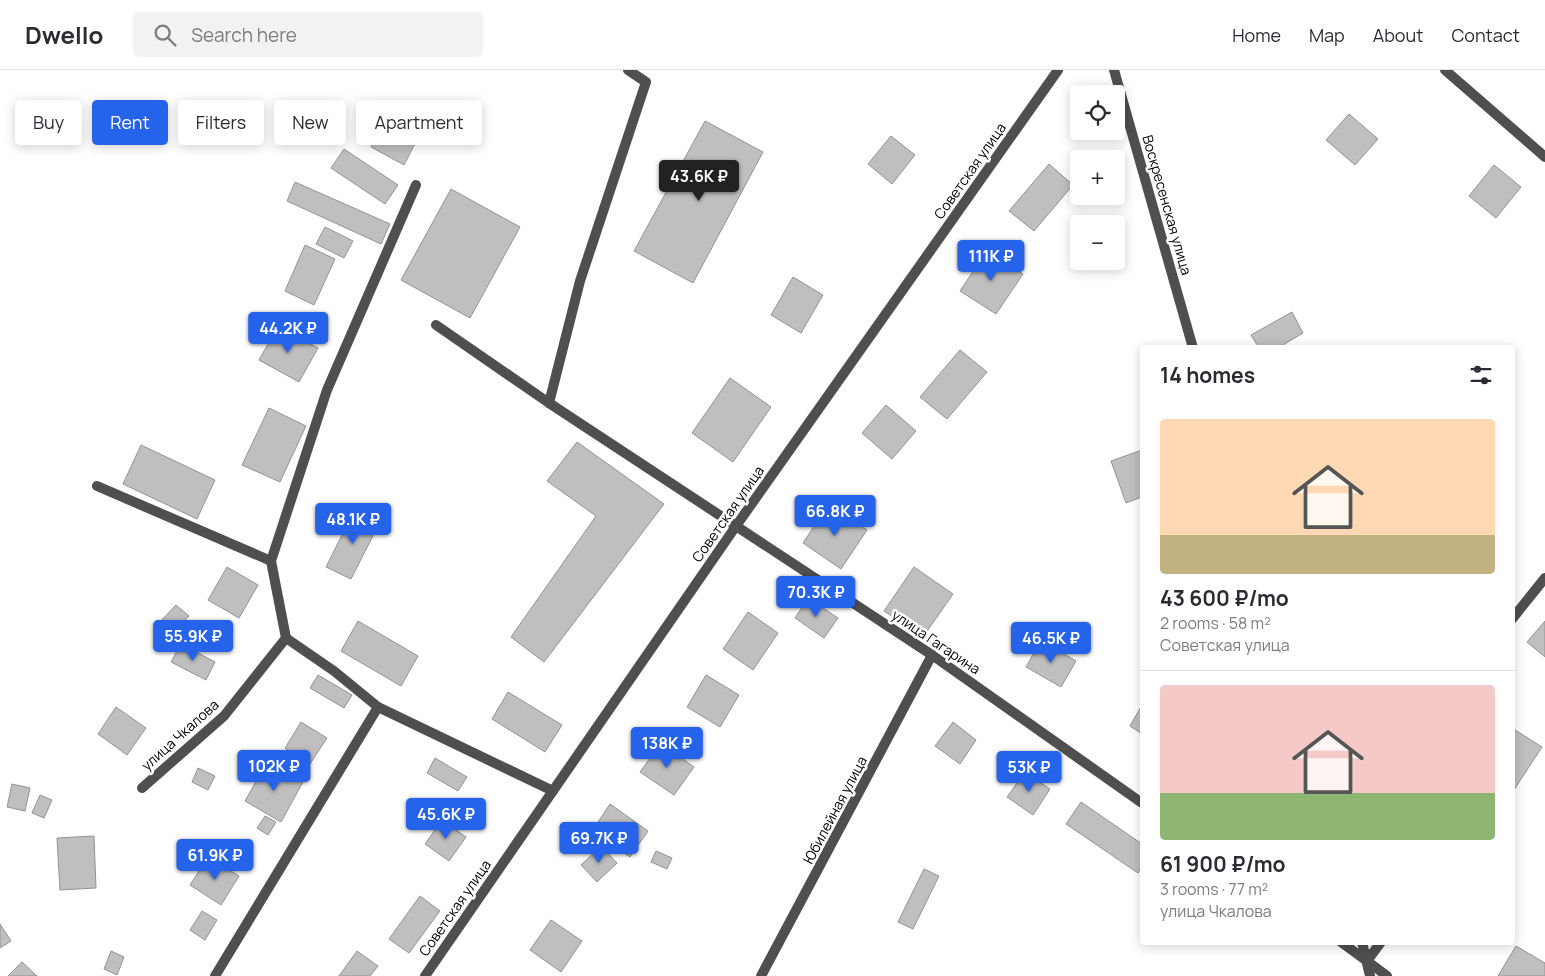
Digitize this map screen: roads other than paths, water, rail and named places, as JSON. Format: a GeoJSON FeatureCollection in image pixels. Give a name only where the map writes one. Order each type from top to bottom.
{"type":"FeatureCollection","features":[{"type":"Feature","properties":{"kind":"street"},"geometry":{"type":"LineString","coordinates":[[549,403],[580,281],[646,82],[628,70]]}},
{"type":"Feature","properties":{"kind":"street","name":"Советская улица"},"geometry":{"type":"LineString","coordinates":[[424,976],[736,526],[1058,70]]}},
{"type":"Feature","properties":{"kind":"street","name":"Воскресенская улица"},"geometry":{"type":"LineString","coordinates":[[1114,70],[1192,345]]}},
{"type":"Feature","properties":{"kind":"street"},"geometry":{"type":"LineString","coordinates":[[1446,70],[1545,157]]}},
{"type":"Feature","properties":{"kind":"street"},"geometry":{"type":"LineString","coordinates":[[416,185],[327,390],[271,560],[286,638],[334,671],[378,708],[553,791]]}},
{"type":"Feature","properties":{"kind":"street","name":"улица Гагарина"},"geometry":{"type":"LineString","coordinates":[[436,325],[549,403],[932,656],[1140,802]]}},
{"type":"Feature","properties":{"kind":"street"},"geometry":{"type":"LineString","coordinates":[[97,486],[271,560]]}},
{"type":"Feature","properties":{"kind":"street"},"geometry":{"type":"LineString","coordinates":[[1515,615],[1545,578]]}},
{"type":"Feature","properties":{"kind":"street","name":"улица Чкалова"},"geometry":{"type":"LineString","coordinates":[[142,788],[224,716],[286,638]]}},
{"type":"Feature","properties":{"kind":"street","name":"Юбилейная улица"},"geometry":{"type":"LineString","coordinates":[[761,976],[932,656]]}},
{"type":"Feature","properties":{"kind":"street"},"geometry":{"type":"LineString","coordinates":[[215,976],[378,708]]}},
{"type":"Feature","properties":{"kind":"street"},"geometry":{"type":"LineString","coordinates":[[1345,945],[1387,976]]}},
{"type":"Feature","properties":{"kind":"street"},"geometry":{"type":"LineString","coordinates":[[1363,945],[1370,976]]}},
{"type":"Feature","properties":{"kind":"street"},"geometry":{"type":"LineString","coordinates":[[1367,961],[1379,945]]}}]}
